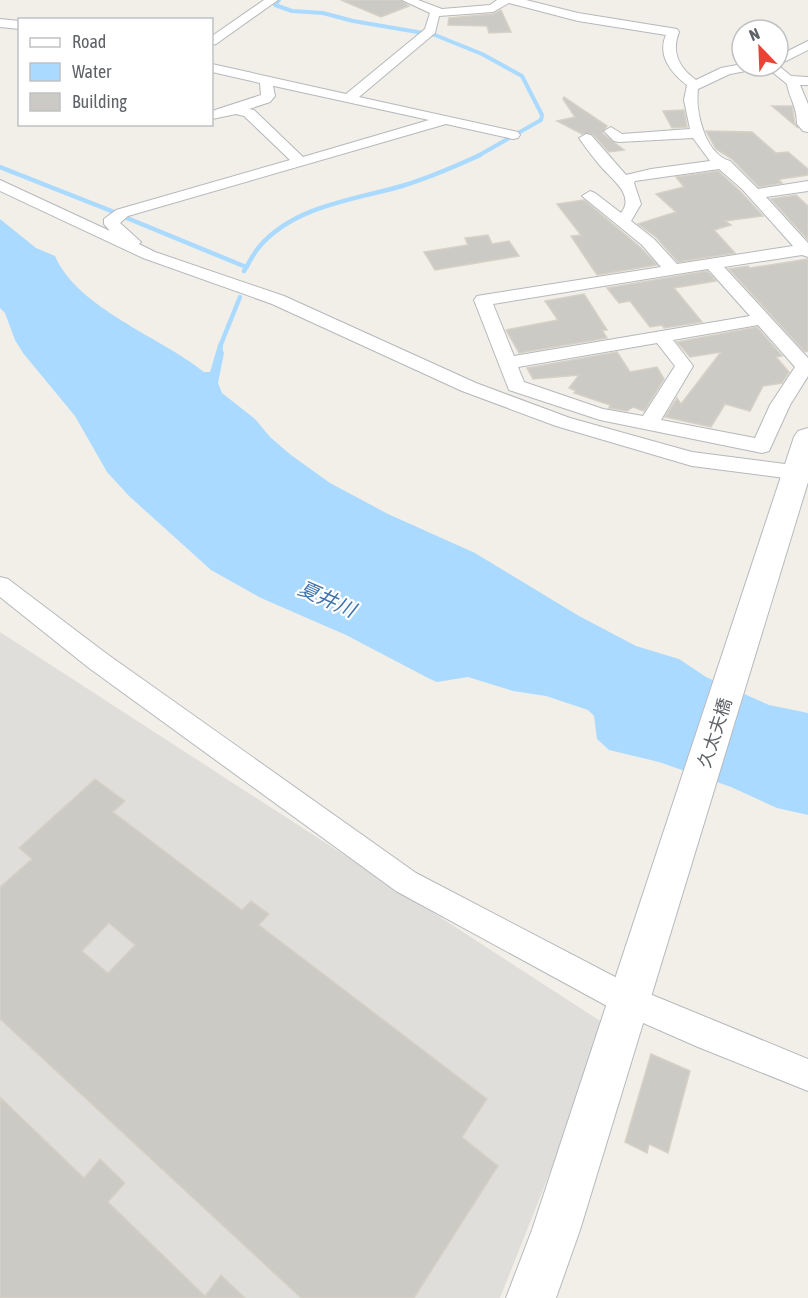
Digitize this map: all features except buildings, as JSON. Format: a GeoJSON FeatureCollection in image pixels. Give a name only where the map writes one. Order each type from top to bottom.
{"type":"FeatureCollection","features":[{"type":"Feature","properties":{"kind":"street"},"geometry":{"type":"LineString","coordinates":[[213,40],[272,0]]}},
{"type":"Feature","properties":{"kind":"street"},"geometry":{"type":"LineString","coordinates":[[408,0],[438,12],[493,8],[505,0]]}},
{"type":"Feature","properties":{"kind":"street"},"geometry":{"type":"LineString","coordinates":[[512,0],[584,18],[673,32],[668,43],[669,55],[680,73],[695,85]]}},
{"type":"Feature","properties":{"kind":"street"},"geometry":{"type":"LineString","coordinates":[[350,98],[429,32],[433,16],[438,12]]}},
{"type":"Feature","properties":{"kind":"street"},"geometry":{"type":"LineString","coordinates":[[0,23],[18,24]]}},
{"type":"Feature","properties":{"kind":"street"},"geometry":{"type":"LineString","coordinates":[[790,55],[808,45]]}},
{"type":"Feature","properties":{"kind":"street"},"geometry":{"type":"LineString","coordinates":[[213,68],[513,135]]}},
{"type":"Feature","properties":{"kind":"street"},"geometry":{"type":"LineString","coordinates":[[730,69],[695,85],[690,100],[699,133],[708,152],[725,164],[807,250]]}},
{"type":"Feature","properties":{"kind":"street"},"geometry":{"type":"LineString","coordinates":[[784,78],[793,81],[808,81]]}},
{"type":"Feature","properties":{"kind":"street"},"geometry":{"type":"LineString","coordinates":[[793,81],[796,95],[804,109],[804,124],[808,128]]}},
{"type":"Feature","properties":{"kind":"street"},"geometry":{"type":"LineString","coordinates":[[235,110],[240,105],[266,99],[268,96],[266,84],[273,82]]}},
{"type":"Feature","properties":{"kind":"street"},"geometry":{"type":"LineString","coordinates":[[213,115],[235,110],[249,113],[300,162]]}},
{"type":"Feature","properties":{"kind":"street"},"geometry":{"type":"LineString","coordinates":[[149,255],[112,224],[112,219],[122,213],[446,120]]}},
{"type":"Feature","properties":{"kind":"street"},"geometry":{"type":"LineString","coordinates":[[611,131],[619,138],[699,133]]}},
{"type":"Feature","properties":{"kind":"street"},"geometry":{"type":"LineString","coordinates":[[586,138],[627,186],[634,199],[632,211],[621,221]]}},
{"type":"Feature","properties":{"kind":"street"},"geometry":{"type":"LineString","coordinates":[[627,186],[630,178],[651,173],[725,164]]}},
{"type":"Feature","properties":{"kind":"street"},"geometry":{"type":"LineString","coordinates":[[0,185],[149,255],[278,300],[469,387],[562,422],[692,459],[800,475]]}},
{"type":"Feature","properties":{"kind":"street"},"geometry":{"type":"LineString","coordinates":[[627,186],[590,196],[648,242],[672,269]]}},
{"type":"Feature","properties":{"kind":"street"},"geometry":{"type":"LineString","coordinates":[[755,194],[808,186]]}},
{"type":"Feature","properties":{"kind":"street"},"geometry":{"type":"LineString","coordinates":[[712,263],[805,366],[780,405],[762,446],[600,414],[516,386],[483,300],[672,269],[712,263],[807,250]]}},
{"type":"Feature","properties":{"kind":"street"},"geometry":{"type":"LineString","coordinates":[[508,363],[762,319]]}},
{"type":"Feature","properties":{"kind":"street"},"geometry":{"type":"LineString","coordinates":[[648,424],[684,366],[660,336]]}},
{"type":"Feature","properties":{"kind":"street","name":"久太夫橋"},"geometry":{"type":"LineString","coordinates":[[531,1298],[556,1230],[800,475],[808,437]]}},
{"type":"Feature","properties":{"kind":"street"},"geometry":{"type":"LineString","coordinates":[[0,585],[98,661],[406,882],[632,994],[709,1036],[808,1075]]}},
{"type":"Feature","properties":{"kind":"shaded area"},"geometry":{"type":"Polygon","coordinates":[[[0,632],[608,1026],[500,1298],[0,1298],[0,632]]]}},
{"type":"Feature","properties":{"kind":"water","name":"夏井川"},"geometry":{"type":"Polygon","coordinates":[[[0,219],[36,248],[55,256],[66,275],[101,307],[204,372],[210,372],[219,342],[224,353],[218,383],[222,393],[255,419],[270,437],[291,455],[330,483],[388,514],[475,553],[579,616],[636,646],[679,659],[706,677],[769,705],[808,713],[808,815],[777,808],[731,787],[659,762],[609,750],[597,739],[594,716],[588,710],[546,696],[513,691],[468,677],[437,682],[346,635],[261,598],[211,570],[129,496],[107,472],[75,416],[15,340],[5,313],[0,308],[0,219]]]}},
{"type":"Feature","properties":{"kind":"waterway"},"geometry":{"type":"LineString","coordinates":[[279,0],[275,5],[292,11],[323,13],[353,21],[435,35],[482,54],[522,76],[542,115],[541,120],[478,156]]}},
{"type":"Feature","properties":{"kind":"waterway"},"geometry":{"type":"LineString","coordinates":[[244,271],[257,250],[273,233],[307,213],[412,183],[478,156]]}},
{"type":"Feature","properties":{"kind":"waterway"},"geometry":{"type":"LineString","coordinates":[[0,167],[114,212]]}},
{"type":"Feature","properties":{"kind":"waterway"},"geometry":{"type":"LineString","coordinates":[[122,216],[246,267]]}},
{"type":"Feature","properties":{"kind":"waterway"},"geometry":{"type":"LineString","coordinates":[[220,353],[221,344],[240,297]]}}]}
